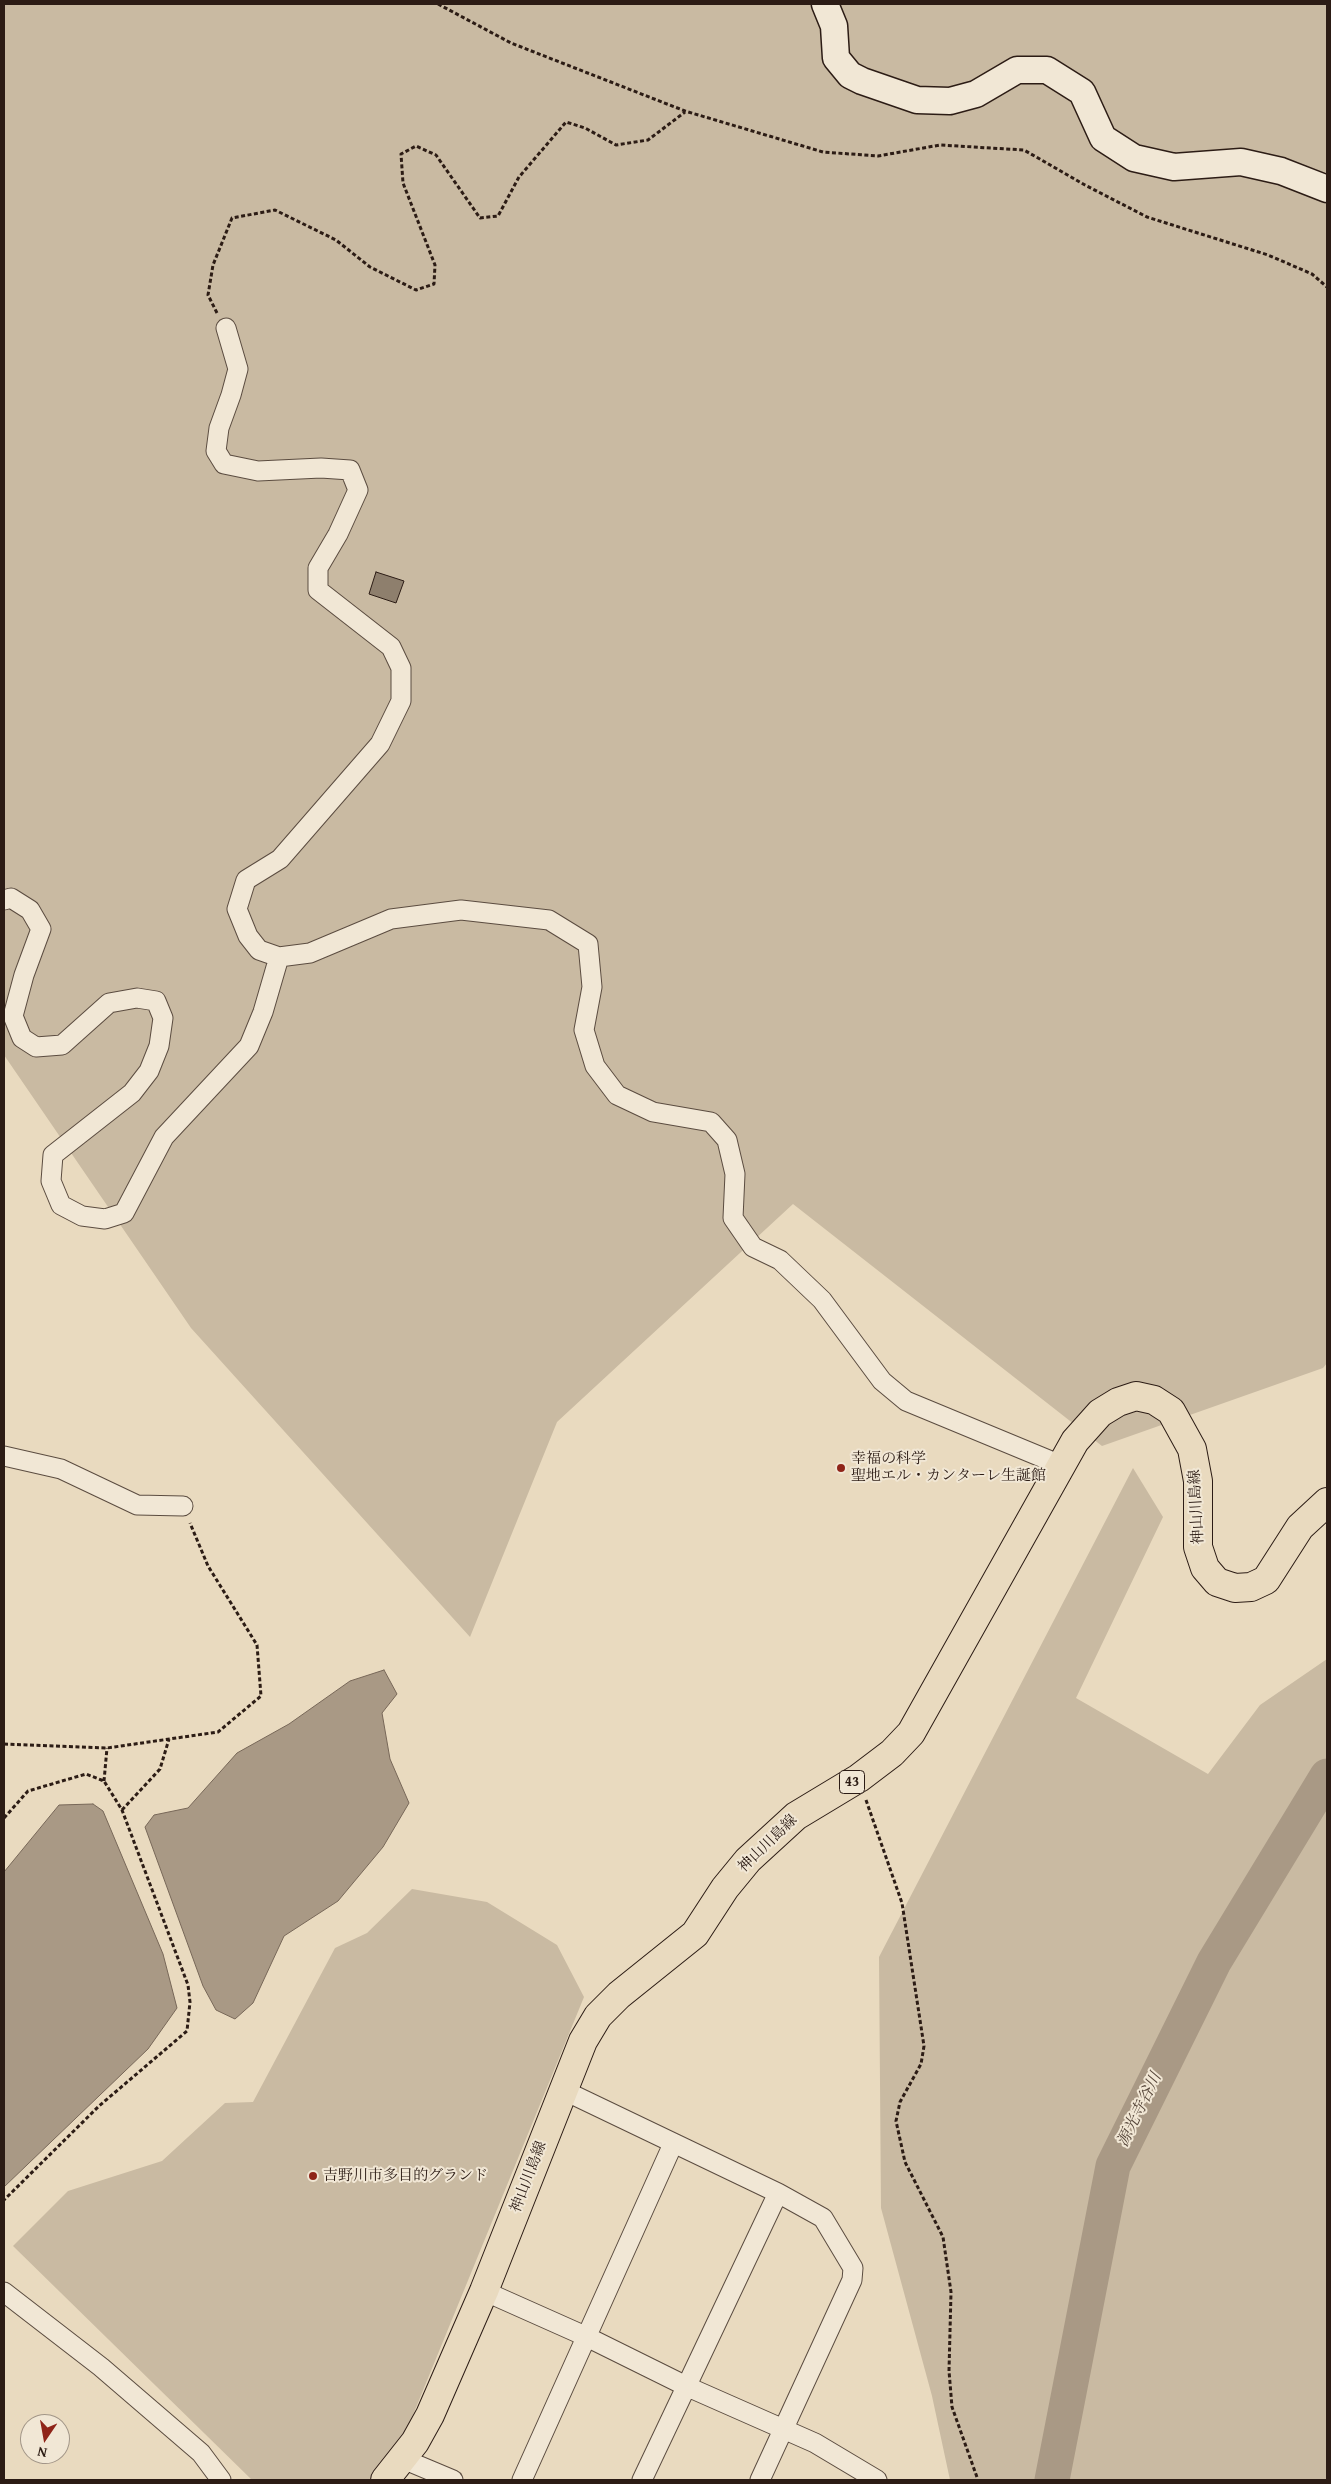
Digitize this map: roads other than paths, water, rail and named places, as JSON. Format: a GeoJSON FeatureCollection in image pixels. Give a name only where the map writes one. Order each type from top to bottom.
{"type":"FeatureCollection","features":[{"type":"Feature","properties":{"kind":"main road"},"geometry":{"type":"LineString","coordinates":[[825,4],[834,26],[836,58],[850,75],[862,80],[917,100],[950,101],[976,94],[1018,70],[1047,70],[1082,92],[1103,138],[1134,158],[1174,167],[1241,162],[1281,170],[1327,189]]}},
{"type":"Feature","properties":{"kind":"main road","name":"神山川島線"},"geometry":{"type":"LineString","coordinates":[[385,2480],[403,2459],[430,2416],[484,2291],[583,2041],[598,2016],[619,1995],[695,1934],[725,1888],[748,1860],[796,1816],[859,1778],[892,1753],[910,1733],[1082,1434],[1100,1413],[1118,1402],[1136,1396],[1154,1400],[1171,1411],[1192,1449],[1198,1481],[1198,1547],[1205,1568],[1217,1582],[1235,1588],[1251,1587],[1266,1580],[1300,1527],[1327,1502]]}},
{"type":"Feature","properties":{"kind":"street"},"geometry":{"type":"LineString","coordinates":[[226,328],[238,369],[232,396],[219,428],[216,451],[224,464],[258,471],[321,468],[350,470],[358,490],[338,534],[318,568],[318,590],[391,647],[401,668],[401,701],[380,744],[280,859],[246,880],[237,909],[244,927],[259,950],[278,957],[310,953],[391,919],[461,910],[549,920],[588,944],[592,987],[584,1030],[595,1066],[618,1095],[653,1112],[711,1122],[727,1140],[735,1174],[733,1218],[753,1248],[780,1260],[822,1300],[882,1381],[906,1401],[1063,1466]]}},
{"type":"Feature","properties":{"kind":"street"},"geometry":{"type":"LineString","coordinates":[[4,900],[11,898],[30,910],[41,929],[24,974],[13,1016],[22,1038],[36,1047],[62,1045],[109,1003],[137,998],[156,1001],[163,1018],[159,1046],[149,1071],[132,1093],[52,1155],[52,1181],[61,1205],[82,1216],[105,1219],[124,1213],[164,1137],[249,1046],[263,1012],[278,957]]}},
{"type":"Feature","properties":{"kind":"street"},"geometry":{"type":"LineString","coordinates":[[4,1456],[61,1469],[137,1505],[183,1506]]}},
{"type":"Feature","properties":{"kind":"street"},"geometry":{"type":"LineString","coordinates":[[564,2090],[778,2193],[824,2218],[853,2268],[852,2280],[760,2480]]}},
{"type":"Feature","properties":{"kind":"street"},"geometry":{"type":"LineString","coordinates":[[522,2480],[673,2144]]}},
{"type":"Feature","properties":{"kind":"street"},"geometry":{"type":"LineString","coordinates":[[642,2480],[688,2387],[778,2193]]}},
{"type":"Feature","properties":{"kind":"street"},"geometry":{"type":"LineString","coordinates":[[484,2291],[586,2336],[688,2387],[815,2442],[877,2480]]}},
{"type":"Feature","properties":{"kind":"street"},"geometry":{"type":"LineString","coordinates":[[4,2292],[101,2367],[201,2452],[222,2480]]}},
{"type":"Feature","properties":{"kind":"street"},"geometry":{"type":"LineString","coordinates":[[403,2459],[453,2480]]}},
{"type":"Feature","properties":{"kind":"waterway","name":"源光寺谷川"},"geometry":{"type":"LineString","coordinates":[[1052,2480],[1113,2166],[1214,1962],[1327,1776]]}},
{"type":"Feature","properties":{"kind":"place","name":"幸福の科学 聖地エル・カンターレ生誕館"},"geometry":{"type":"Point","coordinates":[841,1468]}},
{"type":"Feature","properties":{"kind":"place","name":"吉野川市多目的グランド"},"geometry":{"type":"Point","coordinates":[313,2176]}}]}
